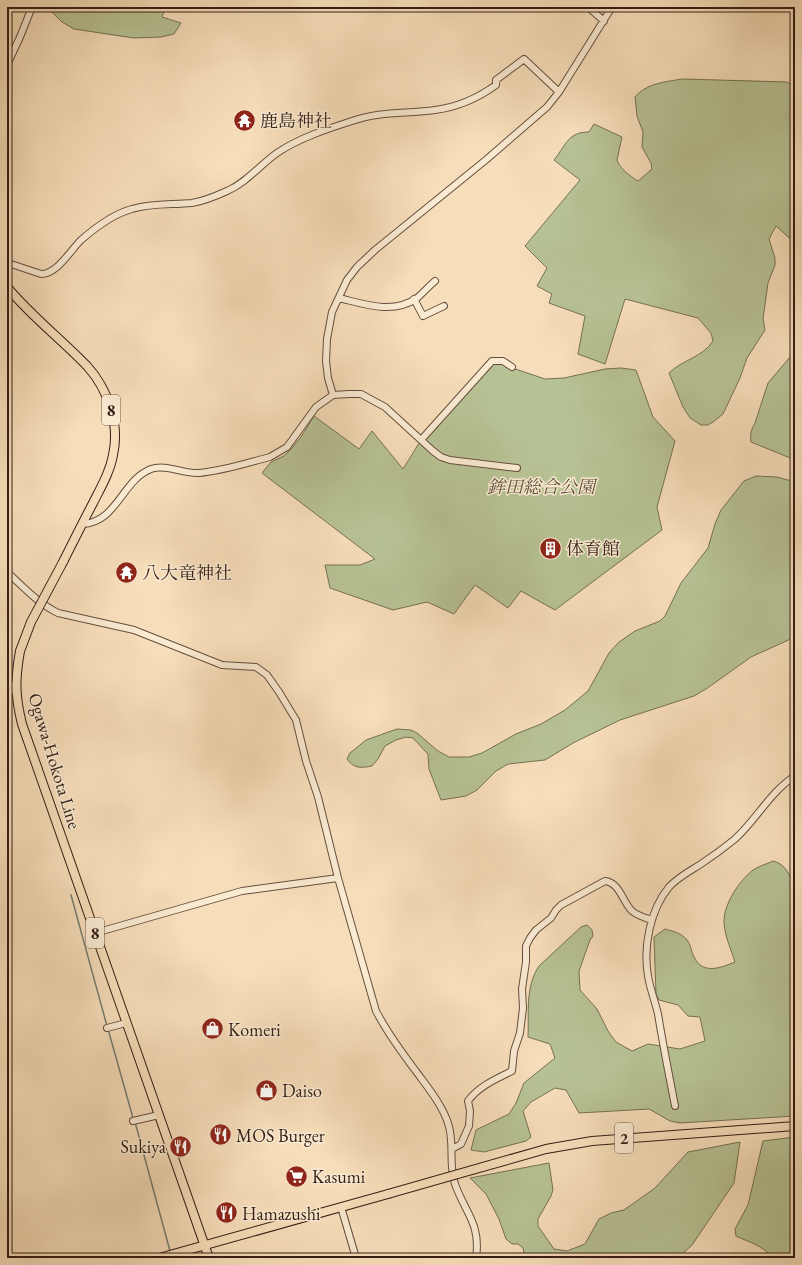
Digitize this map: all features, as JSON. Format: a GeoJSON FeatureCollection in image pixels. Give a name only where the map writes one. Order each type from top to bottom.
{"type":"FeatureCollection","features":[{"type":"Feature","properties":{"kind":"main road","name":"Ogawa-Hokota Line"},"geometry":{"type":"LineString","coordinates":[[7,287],[87,366],[103,389],[110,404],[114,428],[114,454],[108,473],[31,622],[20,651],[16,676],[16,694],[22,724],[209,1258]]}},
{"type":"Feature","properties":{"kind":"main road","name":"2"},"geometry":{"type":"LineString","coordinates":[[159,1258],[546,1149],[592,1141],[795,1126]]}},
{"type":"Feature","properties":{"kind":"street"},"geometry":{"type":"LineString","coordinates":[[7,65],[32,7]]}},
{"type":"Feature","properties":{"kind":"street"},"geometry":{"type":"LineString","coordinates":[[588,7],[604,21]]}},
{"type":"Feature","properties":{"kind":"street"},"geometry":{"type":"LineString","coordinates":[[333,395],[328,378],[326,350],[330,318],[347,280],[365,260],[535,119],[547,107],[559,92],[612,7]]}},
{"type":"Feature","properties":{"kind":"street"},"geometry":{"type":"LineString","coordinates":[[7,264],[44,274],[57,267],[73,248],[98,227],[125,211],[140,207],[192,203],[222,193],[241,183],[277,153],[290,145],[351,121],[385,114],[436,110],[467,102],[482,95],[496,85],[496,80],[524,59],[559,92]]}},
{"type":"Feature","properties":{"kind":"street"},"geometry":{"type":"LineString","coordinates":[[338,298],[388,308],[414,299],[435,281]]}},
{"type":"Feature","properties":{"kind":"street"},"geometry":{"type":"LineString","coordinates":[[414,299],[423,316],[444,306]]}},
{"type":"Feature","properties":{"kind":"street"},"geometry":{"type":"LineString","coordinates":[[421,440],[492,360],[503,361],[512,367]]}},
{"type":"Feature","properties":{"kind":"street"},"geometry":{"type":"LineString","coordinates":[[82,524],[94,522],[112,509],[136,478],[152,469],[158,468],[189,473],[213,472],[279,453],[287,447],[316,407],[333,395],[361,394],[385,407],[441,457],[450,460],[517,468]]}},
{"type":"Feature","properties":{"kind":"street"},"geometry":{"type":"LineString","coordinates":[[7,572],[37,601],[58,613],[134,630],[222,665],[256,667],[267,675],[279,692],[296,720],[306,761],[318,797],[338,878],[376,1011],[386,1030],[441,1107],[448,1123],[452,1149],[453,1177],[476,1232],[478,1242],[476,1258]]}},
{"type":"Feature","properties":{"kind":"street"},"geometry":{"type":"LineString","coordinates":[[7,678],[16,694]]}},
{"type":"Feature","properties":{"kind":"street"},"geometry":{"type":"LineString","coordinates":[[675,1106],[657,1008],[648,977],[646,959],[652,920],[661,899],[669,887],[677,879],[720,851],[736,838],[759,814],[782,785],[795,776]]}},
{"type":"Feature","properties":{"kind":"street"},"geometry":{"type":"LineString","coordinates":[[95,933],[242,891],[338,878]]}},
{"type":"Feature","properties":{"kind":"street"},"geometry":{"type":"LineString","coordinates":[[452,1149],[461,1144],[469,1126],[470,1111],[468,1101],[473,1094],[486,1084],[512,1071],[514,1051],[520,1033],[523,1008],[522,989],[526,962],[525,952],[530,938],[536,930],[551,918],[561,905],[605,881],[616,885],[627,905],[634,912],[652,920]]}},
{"type":"Feature","properties":{"kind":"street"},"geometry":{"type":"LineString","coordinates":[[108,1028],[126,1023]]}},
{"type":"Feature","properties":{"kind":"street"},"geometry":{"type":"LineString","coordinates":[[135,1121],[159,1115]]}},
{"type":"Feature","properties":{"kind":"street"},"geometry":{"type":"LineString","coordinates":[[341,1207],[356,1258]]}},
{"type":"Feature","properties":{"kind":"green space"},"geometry":{"type":"Polygon","coordinates":[[[47,7],[173,7],[164,11],[162,17],[181,23],[174,34],[161,37],[134,38],[74,29],[62,22],[47,7]]]}},
{"type":"Feature","properties":{"kind":"green space"},"geometry":{"type":"Polygon","coordinates":[[[682,79],[787,82],[795,87],[795,129],[790,137],[795,147],[795,243],[776,226],[769,239],[775,258],[775,265],[768,283],[763,319],[765,330],[747,358],[740,378],[723,414],[708,425],[701,425],[690,418],[683,407],[669,373],[704,351],[713,341],[711,333],[698,318],[625,299],[605,364],[578,354],[585,316],[549,303],[552,294],[537,286],[547,268],[525,246],[580,180],[554,160],[568,140],[576,134],[589,132],[594,124],[622,137],[617,160],[618,163],[629,175],[638,181],[652,169],[651,163],[642,147],[643,132],[637,116],[635,97],[640,92],[651,86],[663,82],[682,79]]]}},
{"type":"Feature","properties":{"kind":"green space"},"geometry":{"type":"Polygon","coordinates":[[[795,301],[795,460],[751,442],[751,437],[768,383],[791,356],[793,350],[793,320],[795,301]]]}},
{"type":"Feature","properties":{"kind":"green space","name":"鉾田総合公園"},"geometry":{"type":"Polygon","coordinates":[[[492,361],[545,379],[564,378],[605,369],[621,368],[636,370],[653,417],[675,441],[657,507],[662,530],[555,610],[521,591],[508,608],[475,585],[454,614],[427,602],[393,610],[330,588],[325,565],[360,565],[375,559],[262,473],[271,462],[284,456],[292,448],[314,416],[359,449],[372,431],[403,469],[421,440],[492,361]]]}},
{"type":"Feature","properties":{"kind":"green space"},"geometry":{"type":"Polygon","coordinates":[[[756,476],[777,477],[795,482],[795,637],[751,657],[694,696],[620,720],[573,743],[545,760],[508,764],[496,771],[477,790],[466,796],[441,800],[429,769],[428,754],[413,738],[406,737],[385,746],[378,759],[372,766],[358,767],[352,765],[347,759],[350,753],[366,740],[397,729],[411,730],[417,733],[438,751],[449,757],[469,757],[482,753],[516,734],[541,724],[565,710],[588,691],[609,653],[619,642],[635,631],[660,621],[665,616],[681,583],[708,548],[721,510],[744,481],[756,476]]]}},
{"type":"Feature","properties":{"kind":"green space"},"geometry":{"type":"Polygon","coordinates":[[[773,861],[784,868],[795,887],[795,1116],[680,1123],[670,1121],[649,1109],[579,1113],[566,1090],[555,1088],[531,1102],[523,1111],[531,1137],[526,1141],[484,1152],[471,1150],[476,1130],[509,1114],[516,1103],[524,1083],[555,1058],[550,1044],[528,1037],[530,991],[539,966],[581,927],[587,925],[592,930],[593,936],[590,940],[579,971],[580,990],[597,1009],[608,1031],[616,1042],[632,1051],[648,1044],[680,1049],[705,1041],[700,1017],[688,1016],[678,1005],[659,1000],[656,994],[654,937],[665,929],[680,934],[688,942],[698,963],[707,968],[718,968],[735,962],[724,923],[724,916],[729,901],[742,880],[753,870],[773,861]]]}},
{"type":"Feature","properties":{"kind":"green space"},"geometry":{"type":"Polygon","coordinates":[[[795,1137],[795,1258],[772,1258],[761,1247],[736,1236],[735,1229],[748,1205],[763,1141],[795,1137]]]}},
{"type":"Feature","properties":{"kind":"green space"},"geometry":{"type":"Polygon","coordinates":[[[740,1142],[734,1183],[692,1245],[678,1258],[525,1258],[523,1248],[518,1244],[512,1244],[506,1239],[499,1219],[486,1194],[470,1178],[549,1163],[553,1190],[538,1219],[538,1226],[554,1249],[567,1251],[585,1244],[599,1219],[611,1213],[624,1210],[655,1188],[688,1152],[740,1142]]]}},
{"type":"Feature","properties":{"kind":"waterway"},"geometry":{"type":"LineString","coordinates":[[71,895],[107,1026]]}},
{"type":"Feature","properties":{"kind":"waterway"},"geometry":{"type":"LineString","coordinates":[[108,1029],[133,1118]]}},
{"type":"Feature","properties":{"kind":"waterway"},"geometry":{"type":"LineString","coordinates":[[135,1122],[170,1251]]}},
{"type":"Feature","properties":{"kind":"place","name":"鹿島神社"},"geometry":{"type":"Point","coordinates":[245,120]}},
{"type":"Feature","properties":{"kind":"place","name":"体育館"},"geometry":{"type":"Point","coordinates":[551,548]}},
{"type":"Feature","properties":{"kind":"place","name":"八大竜神社"},"geometry":{"type":"Point","coordinates":[126,572]}},
{"type":"Feature","properties":{"kind":"place","name":"Komeri"},"geometry":{"type":"Point","coordinates":[212,1029]}},
{"type":"Feature","properties":{"kind":"place","name":"Daiso"},"geometry":{"type":"Point","coordinates":[267,1090]}},
{"type":"Feature","properties":{"kind":"place","name":"MOS Burger"},"geometry":{"type":"Point","coordinates":[221,1135]}},
{"type":"Feature","properties":{"kind":"place","name":"Sukiya"},"geometry":{"type":"Point","coordinates":[181,1146]}},
{"type":"Feature","properties":{"kind":"place","name":"Kasumi"},"geometry":{"type":"Point","coordinates":[296,1176]}},
{"type":"Feature","properties":{"kind":"place","name":"Hamazushi"},"geometry":{"type":"Point","coordinates":[226,1213]}}]}
